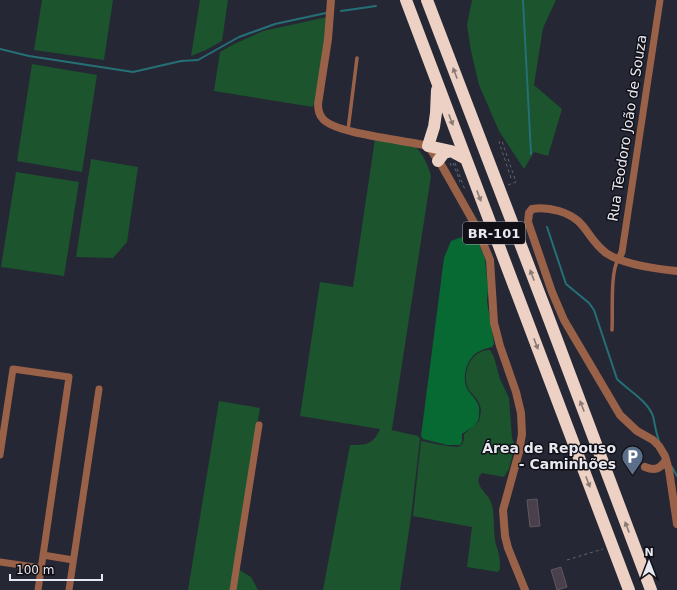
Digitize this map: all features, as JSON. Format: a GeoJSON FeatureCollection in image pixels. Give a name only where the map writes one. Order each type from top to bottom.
{"type":"FeatureCollection","features":[{"type":"Feature","properties":{"kind":"highway","name":"BR-101"},"geometry":{"type":"LineString","coordinates":[[406,0],[629,590]]}},
{"type":"Feature","properties":{"kind":"highway","name":"BR-101"},"geometry":{"type":"LineString","coordinates":[[427,0],[651,590]]}},
{"type":"Feature","properties":{"kind":"highway"},"geometry":{"type":"LineString","coordinates":[[437,83],[436,113],[434,127],[428,146],[446,158],[466,159]]}},
{"type":"Feature","properties":{"kind":"street"},"geometry":{"type":"LineString","coordinates":[[331,0],[328,39],[319,94],[318,109],[322,118],[328,124],[348,131],[428,146]]}},
{"type":"Feature","properties":{"kind":"street","name":"Rua Teodoro João de Souza"},"geometry":{"type":"LineString","coordinates":[[619,259],[622,252],[660,0]]}},
{"type":"Feature","properties":{"kind":"street"},"geometry":{"type":"LineString","coordinates":[[446,158],[490,260],[494,323],[500,346],[516,392],[521,413],[522,434],[519,452],[503,510],[505,536],[508,548],[525,590]]}},
{"type":"Feature","properties":{"kind":"street"},"geometry":{"type":"LineString","coordinates":[[677,271],[651,268],[619,259],[606,253],[582,224],[570,215],[540,207],[532,209],[529,213],[528,222],[532,237],[564,320],[620,415],[629,425],[657,444],[666,460],[677,524]]}},
{"type":"Feature","properties":{"kind":"street"},"geometry":{"type":"LineString","coordinates":[[0,455],[13,369],[69,377],[38,590]]}},
{"type":"Feature","properties":{"kind":"street"},"geometry":{"type":"LineString","coordinates":[[69,590],[99,389]]}},
{"type":"Feature","properties":{"kind":"street"},"geometry":{"type":"LineString","coordinates":[[233,590],[259,425]]}},
{"type":"Feature","properties":{"kind":"street"},"geometry":{"type":"LineString","coordinates":[[645,467],[651,470],[656,469],[666,460]]}},
{"type":"Feature","properties":{"kind":"street"},"geometry":{"type":"LineString","coordinates":[[43,555],[73,560]]}},
{"type":"Feature","properties":{"kind":"street"},"geometry":{"type":"LineString","coordinates":[[0,562],[41,568]]}},
{"type":"Feature","properties":{"kind":"lane"},"geometry":{"type":"LineString","coordinates":[[348,131],[357,58]]}},
{"type":"Feature","properties":{"kind":"lane"},"geometry":{"type":"LineString","coordinates":[[612,330],[613,288],[616,264],[619,259]]}},
{"type":"Feature","properties":{"kind":"path"},"geometry":{"type":"LineString","coordinates":[[512,178],[499,142],[502,141],[516,182]]}},
{"type":"Feature","properties":{"kind":"path"},"geometry":{"type":"LineString","coordinates":[[446,158],[452,170]]}},
{"type":"Feature","properties":{"kind":"path"},"geometry":{"type":"LineString","coordinates":[[457,182],[460,182],[452,162],[454,161],[466,194]]}},
{"type":"Feature","properties":{"kind":"path"},"geometry":{"type":"LineString","coordinates":[[567,560],[605,548]]}},
{"type":"Feature","properties":{"kind":"green space"},"geometry":{"type":"Polygon","coordinates":[[[42,0],[113,0],[104,60],[34,50],[42,0]]]}},
{"type":"Feature","properties":{"kind":"green space"},"geometry":{"type":"Polygon","coordinates":[[[200,0],[228,0],[222,41],[191,56],[200,0]]]}},
{"type":"Feature","properties":{"kind":"green space"},"geometry":{"type":"Polygon","coordinates":[[[472,0],[556,0],[543,28],[534,85],[562,109],[548,156],[534,152],[524,169],[499,131],[479,85],[467,25],[472,0]]]}},
{"type":"Feature","properties":{"kind":"green space"},"geometry":{"type":"Polygon","coordinates":[[[327,17],[327,25],[313,107],[214,91],[220,52],[263,31],[327,17]]]}},
{"type":"Feature","properties":{"kind":"green space"},"geometry":{"type":"Polygon","coordinates":[[[32,64],[97,75],[82,172],[17,161],[32,64]]]}},
{"type":"Feature","properties":{"kind":"green space"},"geometry":{"type":"Polygon","coordinates":[[[375,139],[415,146],[425,160],[431,176],[391,430],[418,436],[420,439],[411,517],[400,590],[323,590],[350,445],[360,445],[372,441],[380,429],[300,416],[320,282],[353,287],[375,139]]]}},
{"type":"Feature","properties":{"kind":"green space"},"geometry":{"type":"Polygon","coordinates":[[[91,159],[138,167],[127,242],[113,258],[76,257],[91,159]]]}},
{"type":"Feature","properties":{"kind":"green space"},"geometry":{"type":"Polygon","coordinates":[[[16,172],[79,182],[64,276],[1,267],[16,172]]]}},
{"type":"Feature","properties":{"kind":"green space"},"geometry":{"type":"Polygon","coordinates":[[[473,234],[477,239],[485,259],[488,288],[487,301],[494,344],[492,347],[476,353],[469,361],[467,366],[465,376],[466,386],[477,402],[479,409],[478,420],[462,434],[462,442],[460,445],[447,445],[423,439],[421,436],[444,258],[451,241],[473,234]]]}},
{"type":"Feature","properties":{"kind":"green space"},"geometry":{"type":"Polygon","coordinates":[[[490,350],[494,357],[500,379],[509,398],[512,438],[515,446],[509,469],[504,477],[482,473],[478,481],[492,506],[495,540],[500,560],[500,569],[498,572],[467,567],[472,527],[413,516],[421,441],[453,447],[460,446],[462,444],[464,441],[464,434],[479,421],[481,411],[478,400],[467,386],[466,373],[470,362],[474,357],[479,353],[490,350]]]}},
{"type":"Feature","properties":{"kind":"green space"},"geometry":{"type":"Polygon","coordinates":[[[219,401],[260,408],[230,590],[188,590],[219,401]]]}},
{"type":"Feature","properties":{"kind":"green space"},"geometry":{"type":"Polygon","coordinates":[[[238,569],[251,577],[258,590],[235,590],[238,569]]]}},
{"type":"Feature","properties":{"kind":"building"},"geometry":{"type":"Polygon","coordinates":[[[537,499],[540,526],[530,527],[527,500],[537,499]]]}},
{"type":"Feature","properties":{"kind":"building"},"geometry":{"type":"Polygon","coordinates":[[[561,567],[567,587],[557,590],[551,570],[561,567]]]}},
{"type":"Feature","properties":{"kind":"waterway"},"geometry":{"type":"LineString","coordinates":[[523,0],[531,154]]}},
{"type":"Feature","properties":{"kind":"waterway"},"geometry":{"type":"LineString","coordinates":[[341,11],[376,6]]}},
{"type":"Feature","properties":{"kind":"waterway"},"geometry":{"type":"LineString","coordinates":[[0,49],[29,56],[133,72],[181,61],[198,60],[239,37],[275,24],[326,13]]}},
{"type":"Feature","properties":{"kind":"waterway"},"geometry":{"type":"LineString","coordinates":[[547,227],[566,284],[589,303],[594,310],[617,379],[647,405],[653,416],[659,441]]}},
{"type":"Feature","properties":{"kind":"waterway"},"geometry":{"type":"LineString","coordinates":[[672,467],[677,476]]}},
{"type":"Feature","properties":{"kind":"place","name":"Área de Repouso - Caminhões"},"geometry":{"type":"Point","coordinates":[632,476]}}]}
